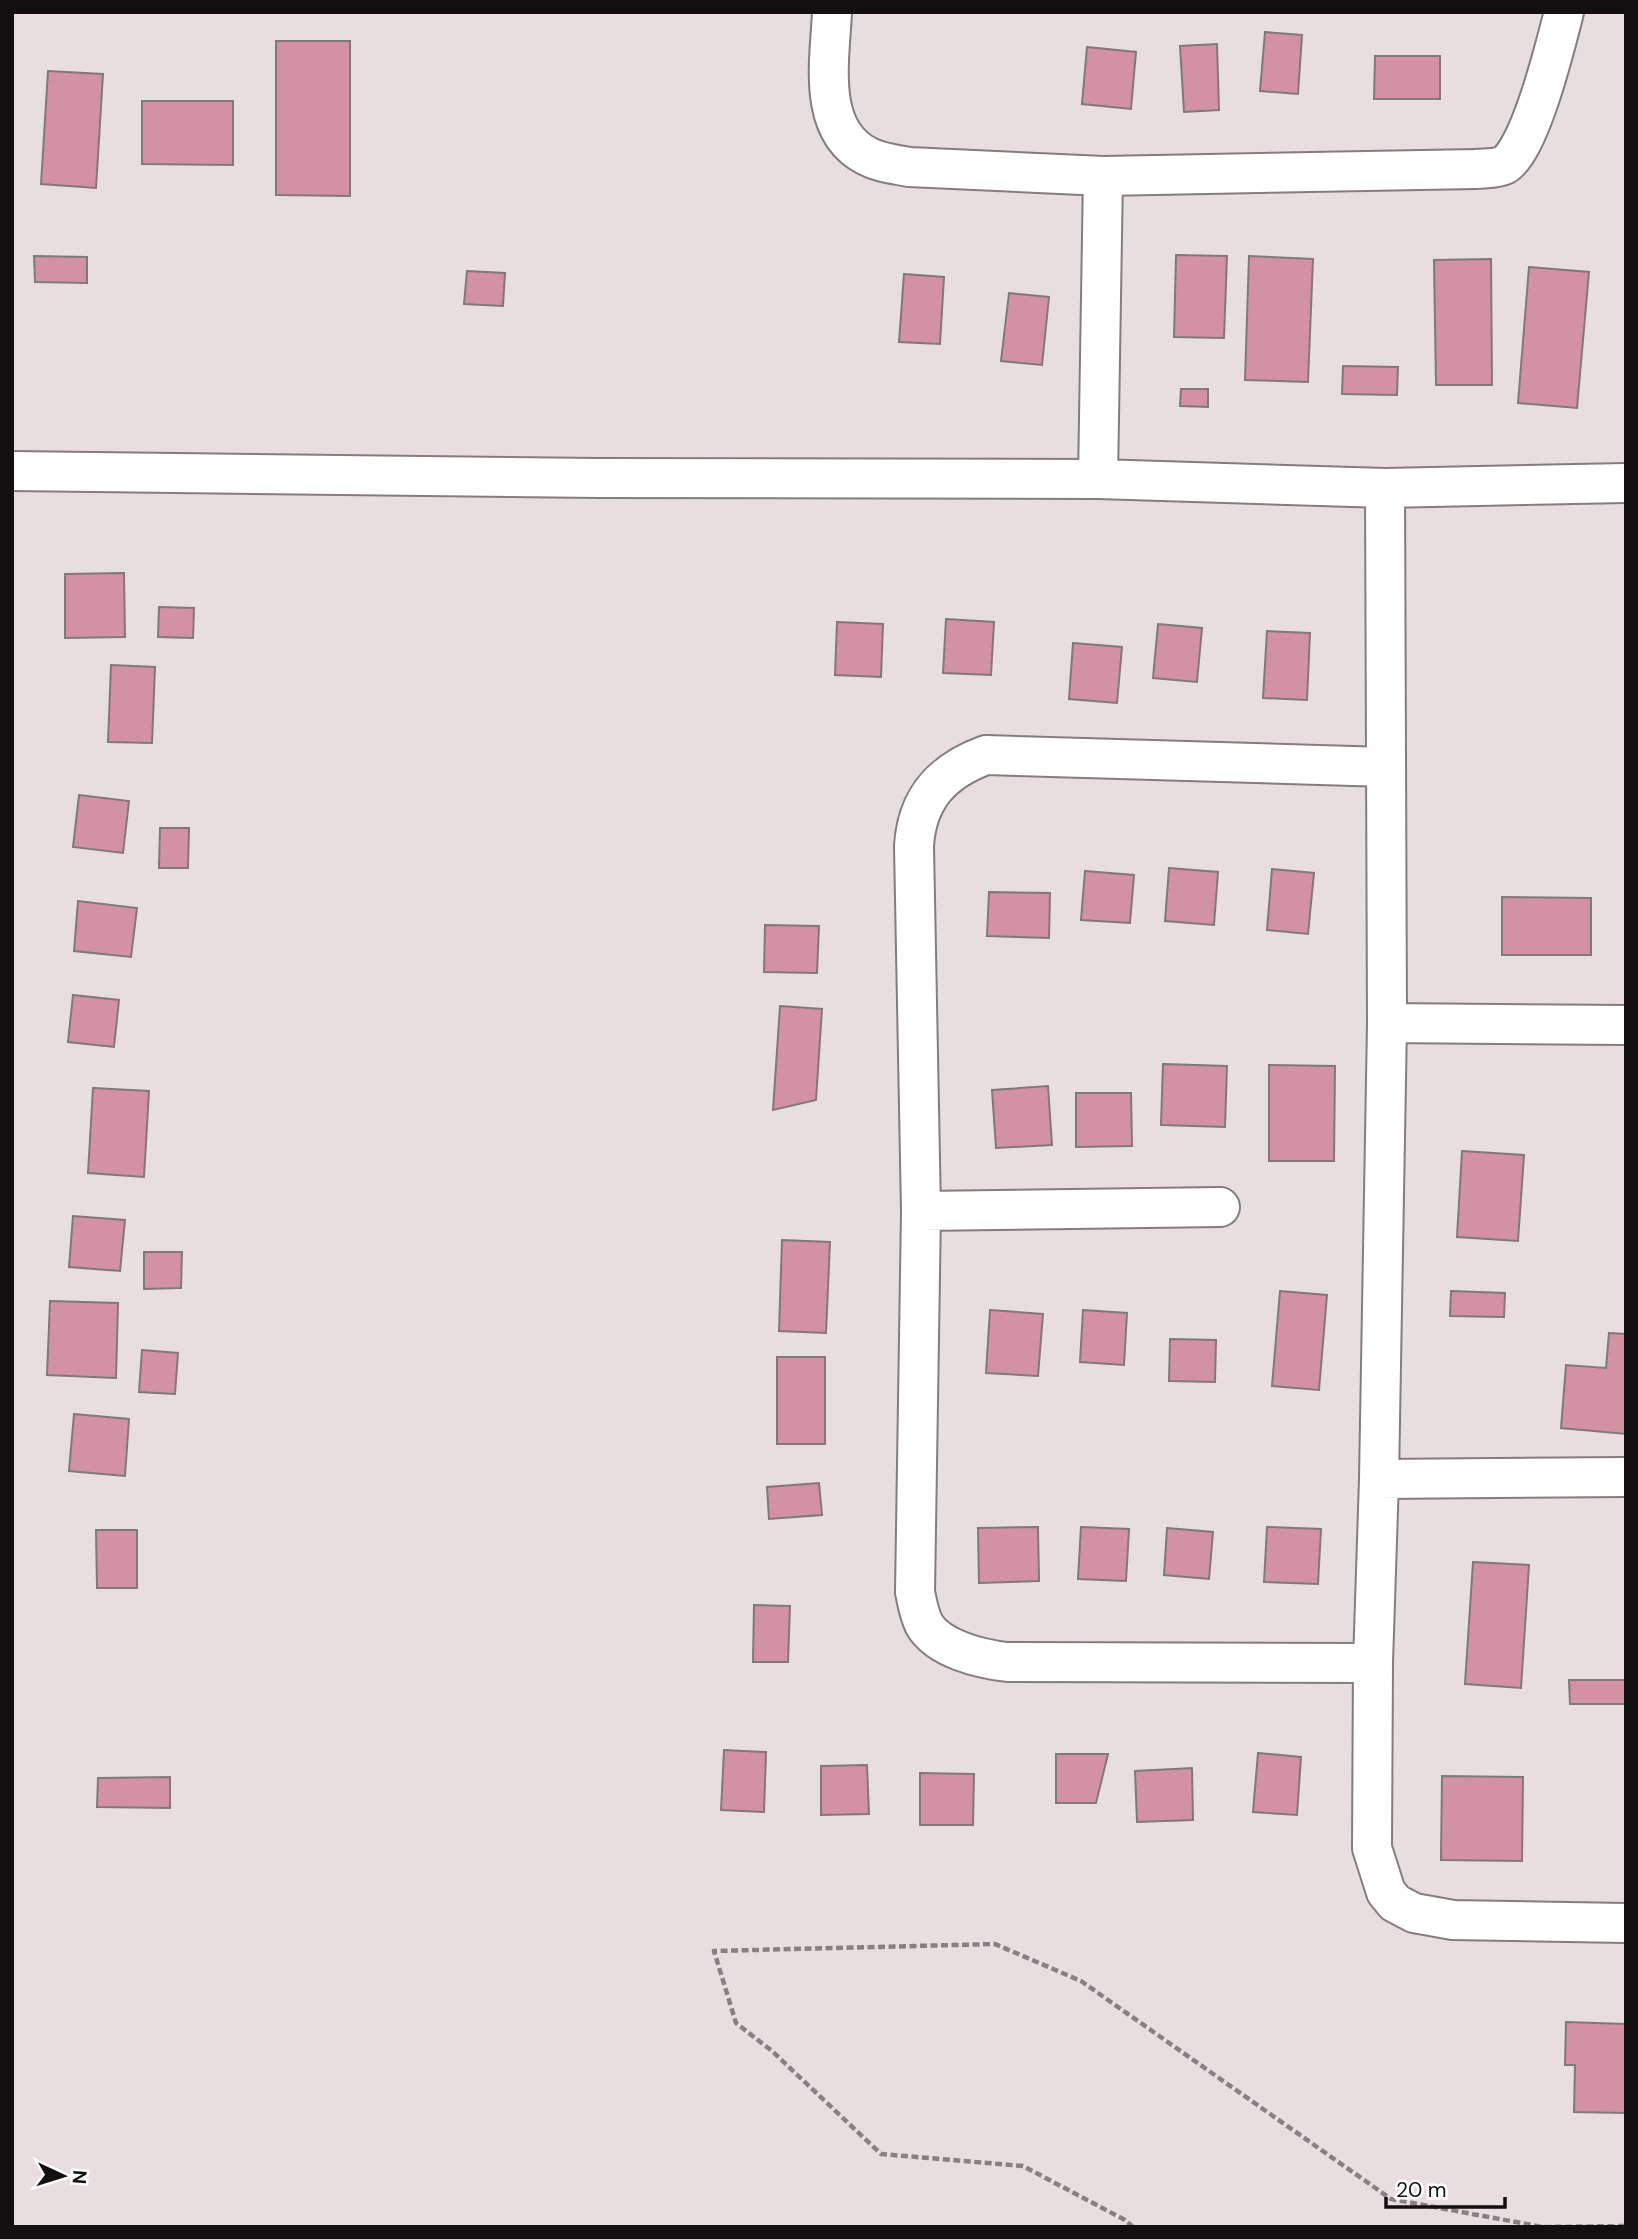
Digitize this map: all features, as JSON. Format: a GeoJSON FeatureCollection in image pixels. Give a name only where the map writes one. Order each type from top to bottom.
{"type":"FeatureCollection","features":[{"type":"Feature","properties":{"kind":"street"},"geometry":{"type":"LineString","coordinates":[[832,12],[831,105],[844,137],[868,158],[909,167],[1102,176],[1476,169],[1505,164],[1515,155],[1523,140],[1548,73],[1564,12]]}},
{"type":"Feature","properties":{"kind":"street"},"geometry":{"type":"LineString","coordinates":[[1098,479],[1102,176]]}},
{"type":"Feature","properties":{"kind":"street"},"geometry":{"type":"LineString","coordinates":[[12,471],[599,478],[1098,479],[1385,488],[1626,483]]}},
{"type":"Feature","properties":{"kind":"street"},"geometry":{"type":"LineString","coordinates":[[1385,488],[1387,1023],[1373,1663],[1372,1848],[1386,1892],[1395,1903],[1414,1913],[1453,1920],[1626,1923]]}},
{"type":"Feature","properties":{"kind":"street"},"geometry":{"type":"LineString","coordinates":[[1373,1663],[1007,1662],[953,1647],[928,1630],[923,1622],[915,1592],[921,1210],[914,846],[915,831],[925,801],[942,778],[986,755],[1386,767]]}},
{"type":"Feature","properties":{"kind":"street"},"geometry":{"type":"LineString","coordinates":[[1387,1023],[1626,1025]]}},
{"type":"Feature","properties":{"kind":"street"},"geometry":{"type":"LineString","coordinates":[[921,1210],[1220,1207]]}},
{"type":"Feature","properties":{"kind":"street"},"geometry":{"type":"LineString","coordinates":[[1379,1479],[1626,1477]]}},
{"type":"Feature","properties":{"kind":"path"},"geometry":{"type":"LineString","coordinates":[[1133,2227],[1125,2220],[1023,2166],[881,2154],[772,2051],[736,2023],[714,1951],[995,1944],[1081,1981],[1391,2199],[1543,2227],[1626,2227]]}},
{"type":"Feature","properties":{"kind":"building"},"geometry":{"type":"Polygon","coordinates":[[[1265,32],[1302,35],[1298,94],[1260,91],[1265,32]]]}},
{"type":"Feature","properties":{"kind":"building"},"geometry":{"type":"Polygon","coordinates":[[[276,41],[350,41],[350,196],[276,195],[276,41]]]}},
{"type":"Feature","properties":{"kind":"building"},"geometry":{"type":"Polygon","coordinates":[[[1217,44],[1219,110],[1184,112],[1180,46],[1217,44]]]}},
{"type":"Feature","properties":{"kind":"building"},"geometry":{"type":"Polygon","coordinates":[[[1087,47],[1136,52],[1131,109],[1082,104],[1087,47]]]}},
{"type":"Feature","properties":{"kind":"building"},"geometry":{"type":"Polygon","coordinates":[[[1375,56],[1440,56],[1440,99],[1374,99],[1375,56]]]}},
{"type":"Feature","properties":{"kind":"building"},"geometry":{"type":"Polygon","coordinates":[[[48,71],[103,74],[96,188],[41,184],[48,71]]]}},
{"type":"Feature","properties":{"kind":"building"},"geometry":{"type":"Polygon","coordinates":[[[142,101],[233,101],[233,165],[142,164],[142,101]]]}},
{"type":"Feature","properties":{"kind":"building"},"geometry":{"type":"Polygon","coordinates":[[[1176,255],[1227,256],[1224,338],[1174,337],[1176,255]]]}},
{"type":"Feature","properties":{"kind":"building"},"geometry":{"type":"Polygon","coordinates":[[[34,256],[87,257],[87,283],[35,282],[34,256]]]}},
{"type":"Feature","properties":{"kind":"building"},"geometry":{"type":"Polygon","coordinates":[[[1249,256],[1313,259],[1308,382],[1245,380],[1249,256]]]}},
{"type":"Feature","properties":{"kind":"building"},"geometry":{"type":"Polygon","coordinates":[[[1491,259],[1492,385],[1436,385],[1434,260],[1491,259]]]}},
{"type":"Feature","properties":{"kind":"building"},"geometry":{"type":"Polygon","coordinates":[[[1529,267],[1589,272],[1577,408],[1518,403],[1529,267]]]}},
{"type":"Feature","properties":{"kind":"building"},"geometry":{"type":"Polygon","coordinates":[[[467,271],[505,273],[503,306],[464,304],[467,271]]]}},
{"type":"Feature","properties":{"kind":"building"},"geometry":{"type":"Polygon","coordinates":[[[904,274],[944,277],[940,344],[899,342],[904,274]]]}},
{"type":"Feature","properties":{"kind":"building"},"geometry":{"type":"Polygon","coordinates":[[[1009,293],[1049,297],[1042,365],[1001,361],[1009,293]]]}},
{"type":"Feature","properties":{"kind":"building"},"geometry":{"type":"Polygon","coordinates":[[[1343,366],[1398,367],[1397,395],[1342,394],[1343,366]]]}},
{"type":"Feature","properties":{"kind":"building"},"geometry":{"type":"Polygon","coordinates":[[[1181,389],[1208,389],[1208,407],[1180,406],[1181,389]]]}},
{"type":"Feature","properties":{"kind":"building"},"geometry":{"type":"Polygon","coordinates":[[[124,573],[125,637],[65,638],[65,574],[124,573]]]}},
{"type":"Feature","properties":{"kind":"building"},"geometry":{"type":"Polygon","coordinates":[[[159,607],[194,608],[193,638],[158,637],[159,607]]]}},
{"type":"Feature","properties":{"kind":"building"},"geometry":{"type":"Polygon","coordinates":[[[946,619],[994,622],[991,675],[943,673],[946,619]]]}},
{"type":"Feature","properties":{"kind":"building"},"geometry":{"type":"Polygon","coordinates":[[[837,622],[883,624],[881,677],[835,675],[837,622]]]}},
{"type":"Feature","properties":{"kind":"building"},"geometry":{"type":"Polygon","coordinates":[[[1158,624],[1202,628],[1197,682],[1153,678],[1158,624]]]}},
{"type":"Feature","properties":{"kind":"building"},"geometry":{"type":"Polygon","coordinates":[[[1267,631],[1310,633],[1307,700],[1263,698],[1267,631]]]}},
{"type":"Feature","properties":{"kind":"building"},"geometry":{"type":"Polygon","coordinates":[[[1073,643],[1122,647],[1117,703],[1069,699],[1073,643]]]}},
{"type":"Feature","properties":{"kind":"building"},"geometry":{"type":"Polygon","coordinates":[[[111,665],[155,667],[152,743],[108,742],[111,665]]]}},
{"type":"Feature","properties":{"kind":"building"},"geometry":{"type":"Polygon","coordinates":[[[79,795],[129,801],[123,853],[73,847],[79,795]]]}},
{"type":"Feature","properties":{"kind":"building"},"geometry":{"type":"Polygon","coordinates":[[[160,828],[189,828],[188,868],[159,868],[160,828]]]}},
{"type":"Feature","properties":{"kind":"building"},"geometry":{"type":"Polygon","coordinates":[[[1169,868],[1218,872],[1214,925],[1165,921],[1169,868]]]}},
{"type":"Feature","properties":{"kind":"building"},"geometry":{"type":"Polygon","coordinates":[[[1272,869],[1314,873],[1308,934],[1267,930],[1272,869]]]}},
{"type":"Feature","properties":{"kind":"building"},"geometry":{"type":"Polygon","coordinates":[[[1085,871],[1134,875],[1130,923],[1081,920],[1085,871]]]}},
{"type":"Feature","properties":{"kind":"building"},"geometry":{"type":"Polygon","coordinates":[[[989,892],[1050,893],[1049,938],[987,936],[989,892]]]}},
{"type":"Feature","properties":{"kind":"building"},"geometry":{"type":"Polygon","coordinates":[[[1502,897],[1591,898],[1591,955],[1502,955],[1502,897]]]}},
{"type":"Feature","properties":{"kind":"building"},"geometry":{"type":"Polygon","coordinates":[[[78,901],[137,908],[131,957],[74,951],[78,901]]]}},
{"type":"Feature","properties":{"kind":"building"},"geometry":{"type":"Polygon","coordinates":[[[765,925],[819,926],[817,973],[764,972],[765,925]]]}},
{"type":"Feature","properties":{"kind":"building"},"geometry":{"type":"Polygon","coordinates":[[[73,995],[119,1000],[114,1047],[68,1042],[73,995]]]}},
{"type":"Feature","properties":{"kind":"building"},"geometry":{"type":"Polygon","coordinates":[[[780,1006],[822,1009],[816,1100],[773,1110],[780,1006]]]}},
{"type":"Feature","properties":{"kind":"building"},"geometry":{"type":"Polygon","coordinates":[[[1163,1064],[1227,1066],[1225,1127],[1161,1125],[1163,1064]]]}},
{"type":"Feature","properties":{"kind":"building"},"geometry":{"type":"Polygon","coordinates":[[[1269,1065],[1335,1066],[1334,1161],[1269,1161],[1269,1065]]]}},
{"type":"Feature","properties":{"kind":"building"},"geometry":{"type":"Polygon","coordinates":[[[1048,1086],[1052,1145],[996,1148],[992,1090],[1048,1086]]]}},
{"type":"Feature","properties":{"kind":"building"},"geometry":{"type":"Polygon","coordinates":[[[93,1088],[149,1091],[144,1177],[88,1173],[93,1088]]]}},
{"type":"Feature","properties":{"kind":"building"},"geometry":{"type":"Polygon","coordinates":[[[1076,1093],[1131,1093],[1132,1146],[1076,1147],[1076,1093]]]}},
{"type":"Feature","properties":{"kind":"building"},"geometry":{"type":"Polygon","coordinates":[[[1462,1151],[1524,1155],[1518,1241],[1457,1237],[1462,1151]]]}},
{"type":"Feature","properties":{"kind":"building"},"geometry":{"type":"Polygon","coordinates":[[[73,1216],[125,1220],[120,1271],[69,1267],[73,1216]]]}},
{"type":"Feature","properties":{"kind":"building"},"geometry":{"type":"Polygon","coordinates":[[[782,1240],[830,1242],[826,1333],[779,1331],[782,1240]]]}},
{"type":"Feature","properties":{"kind":"building"},"geometry":{"type":"Polygon","coordinates":[[[144,1252],[182,1252],[181,1288],[144,1289],[144,1252]]]}},
{"type":"Feature","properties":{"kind":"building"},"geometry":{"type":"Polygon","coordinates":[[[1280,1291],[1327,1295],[1319,1390],[1272,1386],[1280,1291]]]}},
{"type":"Feature","properties":{"kind":"building"},"geometry":{"type":"Polygon","coordinates":[[[1451,1291],[1505,1293],[1504,1317],[1450,1316],[1451,1291]]]}},
{"type":"Feature","properties":{"kind":"building"},"geometry":{"type":"Polygon","coordinates":[[[50,1301],[118,1303],[116,1378],[47,1375],[50,1301]]]}},
{"type":"Feature","properties":{"kind":"building"},"geometry":{"type":"Polygon","coordinates":[[[990,1310],[1043,1314],[1038,1376],[986,1373],[990,1310]]]}},
{"type":"Feature","properties":{"kind":"building"},"geometry":{"type":"Polygon","coordinates":[[[1083,1310],[1127,1313],[1124,1365],[1080,1362],[1083,1310]]]}},
{"type":"Feature","properties":{"kind":"building"},"geometry":{"type":"Polygon","coordinates":[[[1609,1333],[1626,1334],[1626,1434],[1561,1428],[1566,1365],[1606,1368],[1609,1333]]]}},
{"type":"Feature","properties":{"kind":"building"},"geometry":{"type":"Polygon","coordinates":[[[1170,1339],[1216,1340],[1215,1382],[1169,1381],[1170,1339]]]}},
{"type":"Feature","properties":{"kind":"building"},"geometry":{"type":"Polygon","coordinates":[[[142,1350],[178,1353],[175,1394],[139,1392],[142,1350]]]}},
{"type":"Feature","properties":{"kind":"building"},"geometry":{"type":"Polygon","coordinates":[[[777,1357],[825,1357],[825,1444],[777,1444],[777,1357]]]}},
{"type":"Feature","properties":{"kind":"building"},"geometry":{"type":"Polygon","coordinates":[[[74,1414],[129,1419],[125,1476],[69,1471],[74,1414]]]}},
{"type":"Feature","properties":{"kind":"building"},"geometry":{"type":"Polygon","coordinates":[[[819,1483],[822,1515],[769,1519],[767,1487],[819,1483]]]}},
{"type":"Feature","properties":{"kind":"building"},"geometry":{"type":"Polygon","coordinates":[[[1038,1527],[1039,1581],[979,1583],[978,1528],[1038,1527]]]}},
{"type":"Feature","properties":{"kind":"building"},"geometry":{"type":"Polygon","coordinates":[[[1081,1527],[1129,1529],[1126,1581],[1078,1579],[1081,1527]]]}},
{"type":"Feature","properties":{"kind":"building"},"geometry":{"type":"Polygon","coordinates":[[[1267,1527],[1321,1529],[1318,1584],[1264,1582],[1267,1527]]]}},
{"type":"Feature","properties":{"kind":"building"},"geometry":{"type":"Polygon","coordinates":[[[1167,1528],[1213,1532],[1209,1579],[1164,1575],[1167,1528]]]}},
{"type":"Feature","properties":{"kind":"building"},"geometry":{"type":"Polygon","coordinates":[[[96,1530],[137,1530],[137,1588],[97,1588],[96,1530]]]}},
{"type":"Feature","properties":{"kind":"building"},"geometry":{"type":"Polygon","coordinates":[[[1473,1562],[1529,1565],[1521,1688],[1465,1684],[1473,1562]]]}},
{"type":"Feature","properties":{"kind":"building"},"geometry":{"type":"Polygon","coordinates":[[[754,1605],[790,1606],[788,1662],[753,1662],[754,1605]]]}},
{"type":"Feature","properties":{"kind":"building"},"geometry":{"type":"Polygon","coordinates":[[[1569,1680],[1626,1680],[1626,1704],[1570,1704],[1569,1680]]]}},
{"type":"Feature","properties":{"kind":"building"},"geometry":{"type":"Polygon","coordinates":[[[724,1750],[766,1752],[764,1812],[721,1810],[724,1750]]]}},
{"type":"Feature","properties":{"kind":"building"},"geometry":{"type":"Polygon","coordinates":[[[1258,1753],[1301,1757],[1297,1815],[1253,1812],[1258,1753]]]}},
{"type":"Feature","properties":{"kind":"building"},"geometry":{"type":"Polygon","coordinates":[[[1056,1754],[1108,1754],[1096,1803],[1056,1803],[1056,1754]]]}},
{"type":"Feature","properties":{"kind":"building"},"geometry":{"type":"Polygon","coordinates":[[[867,1765],[869,1814],[821,1815],[821,1766],[867,1765]]]}},
{"type":"Feature","properties":{"kind":"building"},"geometry":{"type":"Polygon","coordinates":[[[1192,1768],[1193,1820],[1137,1822],[1135,1771],[1192,1768]]]}},
{"type":"Feature","properties":{"kind":"building"},"geometry":{"type":"Polygon","coordinates":[[[920,1773],[974,1774],[973,1825],[920,1825],[920,1773]]]}},
{"type":"Feature","properties":{"kind":"building"},"geometry":{"type":"Polygon","coordinates":[[[1442,1776],[1523,1777],[1522,1861],[1441,1860],[1442,1776]]]}},
{"type":"Feature","properties":{"kind":"building"},"geometry":{"type":"Polygon","coordinates":[[[170,1777],[170,1808],[97,1807],[98,1778],[170,1777]]]}},
{"type":"Feature","properties":{"kind":"building"},"geometry":{"type":"Polygon","coordinates":[[[1566,2022],[1626,2024],[1626,2113],[1574,2112],[1575,2065],[1565,2065],[1566,2022]]]}}]}
